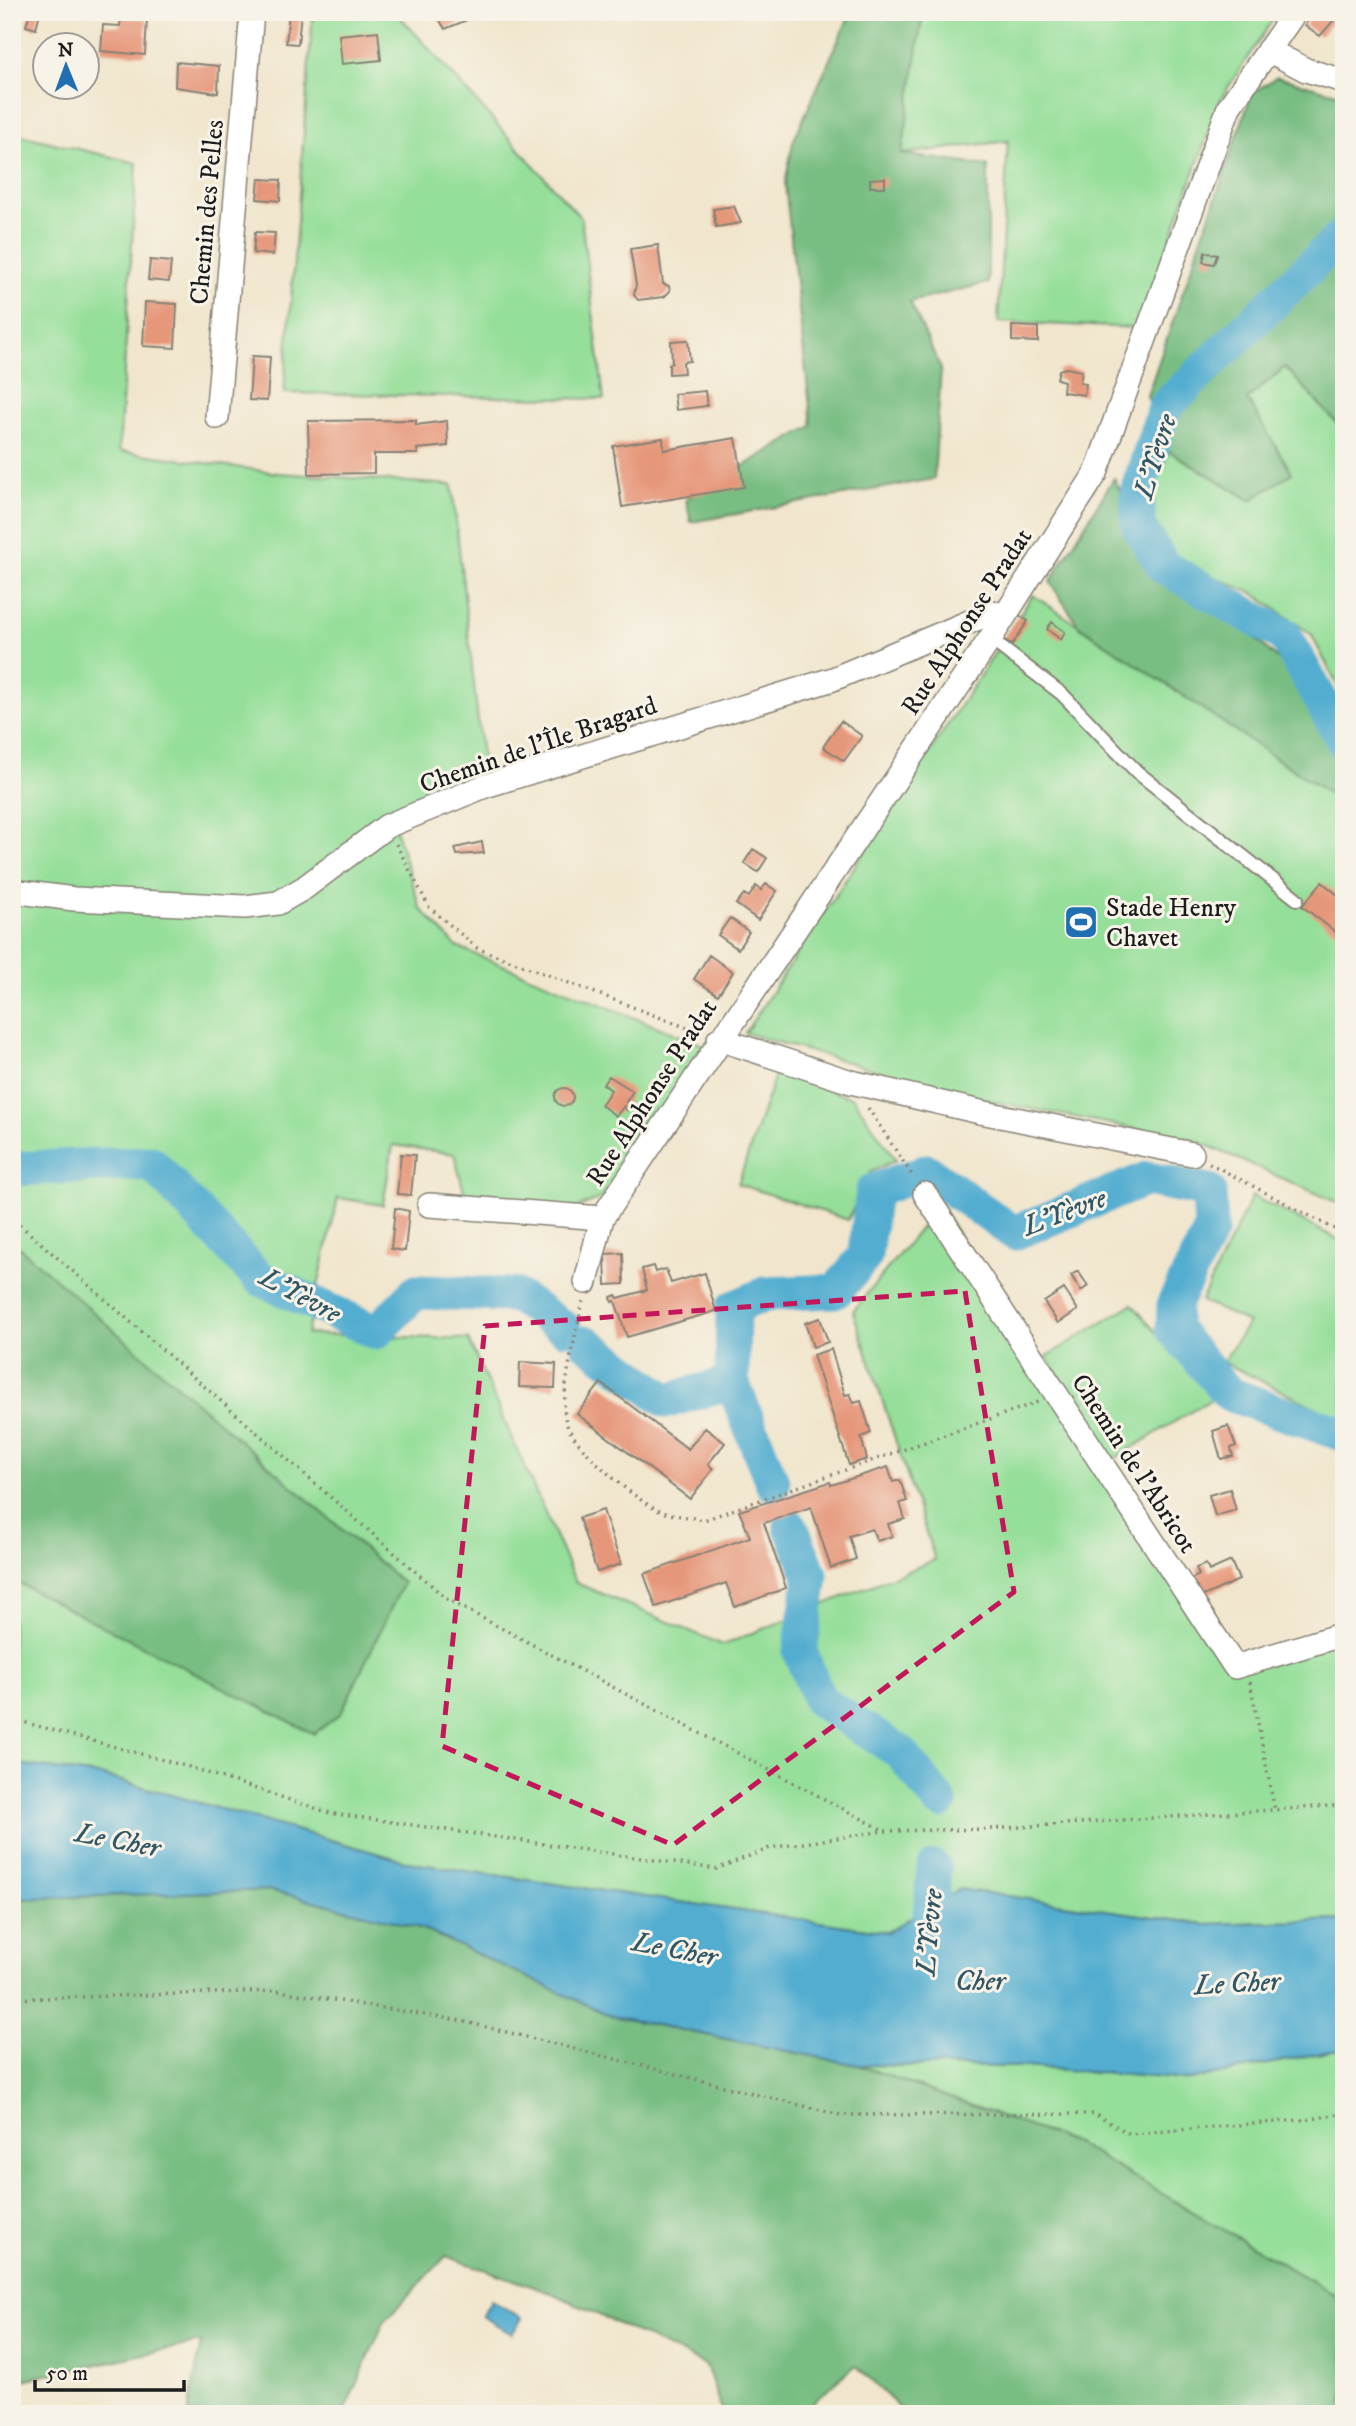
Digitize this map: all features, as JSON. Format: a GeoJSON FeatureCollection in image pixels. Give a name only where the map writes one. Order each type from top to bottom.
{"type":"FeatureCollection","features":[{"type":"Feature","properties":{"kind":"street","name":"Chemin des Pelles"},"geometry":{"type":"LineString","coordinates":[[217,417],[252,12]]}},
{"type":"Feature","properties":{"kind":"street","name":"Rue Alphonse Pradat"},"geometry":{"type":"LineString","coordinates":[[586,1282],[602,1217],[990,639],[1096,472],[1229,107],[1295,12]]}},
{"type":"Feature","properties":{"kind":"street"},"geometry":{"type":"LineString","coordinates":[[1268,50],[1306,70],[1344,80]]}},
{"type":"Feature","properties":{"kind":"street","name":"Chemin de l'Île Bragard"},"geometry":{"type":"LineString","coordinates":[[12,891],[74,899],[246,907],[278,903],[304,888],[387,827],[485,786],[833,679],[993,612],[1002,619]]}},
{"type":"Feature","properties":{"kind":"street"},"geometry":{"type":"LineString","coordinates":[[719,1039],[851,1082],[980,1112],[1192,1154]]}},
{"type":"Feature","properties":{"kind":"street","name":"Chemin de l'Abricot"},"geometry":{"type":"LineString","coordinates":[[925,1194],[1235,1667],[1246,1663]]}},
{"type":"Feature","properties":{"kind":"street","name":"Rue Alphonse Pradat"},"geometry":{"type":"LineString","coordinates":[[429,1205],[602,1217]]}},
{"type":"Feature","properties":{"kind":"street"},"geometry":{"type":"LineString","coordinates":[[1246,1663],[1344,1634]]}},
{"type":"Feature","properties":{"kind":"lane"},"geometry":{"type":"LineString","coordinates":[[990,639],[1062,694],[1137,772],[1297,899]]}},
{"type":"Feature","properties":{"kind":"path"},"geometry":{"type":"LineString","coordinates":[[387,827],[429,907],[477,948],[719,1039]]}},
{"type":"Feature","properties":{"kind":"path"},"geometry":{"type":"LineString","coordinates":[[851,1082],[925,1194]]}},
{"type":"Feature","properties":{"kind":"path"},"geometry":{"type":"LineString","coordinates":[[1192,1154],[1344,1234]]}},
{"type":"Feature","properties":{"kind":"path"},"geometry":{"type":"LineString","coordinates":[[12,1213],[20,1225],[448,1600],[884,1831]]}},
{"type":"Feature","properties":{"kind":"path"},"geometry":{"type":"LineString","coordinates":[[586,1282],[564,1407],[566,1425],[588,1455],[618,1482],[660,1511],[704,1520],[1057,1396]]}},
{"type":"Feature","properties":{"kind":"path"},"geometry":{"type":"LineString","coordinates":[[1246,1663],[1275,1811]]}},
{"type":"Feature","properties":{"kind":"path"},"geometry":{"type":"LineString","coordinates":[[12,1719],[189,1767],[330,1813],[716,1869],[770,1848],[884,1831],[991,1829],[1344,1805]]}},
{"type":"Feature","properties":{"kind":"path"},"geometry":{"type":"LineString","coordinates":[[12,1999],[279,1991],[463,2021],[840,2115],[1094,2114],[1130,2134],[1312,2119],[1344,2113]]}},
{"type":"Feature","properties":{"kind":"highlighted area"},"geometry":{"type":"Polygon","coordinates":[[[965,1291],[1014,1592],[673,1845],[442,1746],[485,1326],[965,1291]]]}},
{"type":"Feature","properties":{"kind":"green space"},"geometry":{"type":"Polygon","coordinates":[[[313,12],[396,12],[581,218],[604,399],[284,393],[313,12]]]}},
{"type":"Feature","properties":{"kind":"green space"},"geometry":{"type":"Polygon","coordinates":[[[851,12],[923,12],[902,154],[988,166],[988,283],[910,302],[941,369],[934,479],[691,522],[686,499],[812,426],[785,184],[793,142],[851,12]]]}},
{"type":"Feature","properties":{"kind":"green space"},"geometry":{"type":"Polygon","coordinates":[[[923,12],[1278,12],[1221,98],[1138,328],[998,322],[1008,141],[901,154],[923,12]]]}},
{"type":"Feature","properties":{"kind":"green space"},"geometry":{"type":"Polygon","coordinates":[[[1277,77],[1344,95],[1344,431],[1285,367],[1247,399],[1292,473],[1251,500],[1169,451],[1147,396],[1252,93],[1277,77]]]}},
{"type":"Feature","properties":{"kind":"green space"},"geometry":{"type":"Polygon","coordinates":[[[12,133],[137,163],[119,451],[278,473],[452,485],[484,775],[390,812],[420,908],[457,947],[708,1047],[604,1197],[564,1213],[467,1202],[454,1154],[393,1145],[383,1205],[338,1198],[307,1334],[468,1339],[576,1583],[723,1645],[935,1560],[853,1311],[939,1205],[1234,1664],[1344,1629],[1344,1920],[1203,1924],[959,1889],[887,1932],[412,1863],[104,1776],[12,1763],[12,133]]]}},
{"type":"Feature","properties":{"kind":"green space"},"geometry":{"type":"Polygon","coordinates":[[[1285,367],[1344,431],[1344,698],[1311,634],[1253,593],[1173,561],[1159,540],[1151,498],[1169,451],[1250,500],[1291,473],[1247,399],[1285,367]]]}},
{"type":"Feature","properties":{"kind":"green space"},"geometry":{"type":"Polygon","coordinates":[[[1114,478],[1156,568],[1236,621],[1292,672],[1344,764],[1344,810],[1337,799],[1079,626],[1050,582],[1114,478]]]}},
{"type":"Feature","properties":{"kind":"green space","name":"Stade Henry Chavet"},"geometry":{"type":"Polygon","coordinates":[[[1033,595],[1337,799],[1344,810],[1343,1205],[1195,1140],[970,1097],[745,1033],[1033,595]]]}},
{"type":"Feature","properties":{"kind":"green space"},"geometry":{"type":"Polygon","coordinates":[[[776,1072],[853,1098],[896,1160],[870,1172],[848,1220],[738,1184],[776,1072]]]}},
{"type":"Feature","properties":{"kind":"green space"},"geometry":{"type":"Polygon","coordinates":[[[1252,1196],[1344,1242],[1343,1421],[1223,1362],[1248,1323],[1201,1301],[1252,1196]]]}},
{"type":"Feature","properties":{"kind":"green space"},"geometry":{"type":"Polygon","coordinates":[[[12,1241],[403,1583],[341,1713],[314,1734],[12,1580],[12,1241]]]}},
{"type":"Feature","properties":{"kind":"green space"},"geometry":{"type":"Polygon","coordinates":[[[1132,1304],[1213,1398],[1111,1461],[1046,1357],[1132,1304]]]}},
{"type":"Feature","properties":{"kind":"green space"},"geometry":{"type":"Polygon","coordinates":[[[270,1890],[421,1928],[611,2016],[858,2065],[1075,2143],[1344,2300],[1344,2414],[906,2414],[855,2365],[800,2414],[723,2414],[706,2365],[554,2294],[446,2256],[384,2322],[343,2414],[188,2414],[201,2342],[23,2380],[12,2337],[12,1899],[270,1890]]]}},
{"type":"Feature","properties":{"kind":"green space"},"geometry":{"type":"Polygon","coordinates":[[[1331,2051],[1344,2051],[1344,2300],[1075,2143],[858,2065],[1027,2067],[1190,2080],[1331,2051]]]}},
{"type":"Feature","properties":{"kind":"water","name":"Cher"},"geometry":{"type":"Polygon","coordinates":[[[12,1763],[104,1776],[412,1863],[887,1932],[959,1889],[1203,1924],[1344,1920],[1344,2051],[1331,2051],[1190,2080],[1027,2067],[858,2065],[611,2016],[421,1928],[270,1890],[12,1899],[12,1763]]]}},
{"type":"Feature","properties":{"kind":"water"},"geometry":{"type":"Polygon","coordinates":[[[491,2300],[522,2318],[512,2334],[482,2316],[491,2300]]]}},
{"type":"Feature","properties":{"kind":"building"},"geometry":{"type":"Polygon","coordinates":[[[30,12],[40,12],[36,29],[26,26],[30,12]]]}},
{"type":"Feature","properties":{"kind":"building"},"geometry":{"type":"Polygon","coordinates":[[[289,12],[301,12],[298,44],[286,43],[289,12]]]}},
{"type":"Feature","properties":{"kind":"building"},"geometry":{"type":"Polygon","coordinates":[[[435,12],[470,12],[472,18],[445,29],[435,12]]]}},
{"type":"Feature","properties":{"kind":"building"},"geometry":{"type":"Polygon","coordinates":[[[1314,12],[1341,12],[1320,36],[1305,25],[1314,12]]]}},
{"type":"Feature","properties":{"kind":"building"},"geometry":{"type":"Polygon","coordinates":[[[121,17],[147,19],[145,55],[102,51],[103,25],[120,26],[121,17]]]}},
{"type":"Feature","properties":{"kind":"building"},"geometry":{"type":"Polygon","coordinates":[[[378,31],[381,60],[342,64],[339,35],[378,31]]]}},
{"type":"Feature","properties":{"kind":"building"},"geometry":{"type":"Polygon","coordinates":[[[176,62],[219,66],[218,93],[175,87],[176,62]]]}},
{"type":"Feature","properties":{"kind":"building"},"geometry":{"type":"Polygon","coordinates":[[[885,178],[885,187],[870,187],[870,179],[885,178]]]}},
{"type":"Feature","properties":{"kind":"building"},"geometry":{"type":"Polygon","coordinates":[[[259,179],[281,180],[280,201],[257,199],[259,179]]]}},
{"type":"Feature","properties":{"kind":"building"},"geometry":{"type":"Polygon","coordinates":[[[734,206],[741,223],[716,227],[713,209],[734,206]]]}},
{"type":"Feature","properties":{"kind":"building"},"geometry":{"type":"Polygon","coordinates":[[[255,232],[275,233],[273,255],[253,253],[255,232]]]}},
{"type":"Feature","properties":{"kind":"building"},"geometry":{"type":"Polygon","coordinates":[[[658,245],[663,284],[669,286],[670,291],[664,297],[638,300],[634,295],[636,285],[630,249],[658,245]]]}},
{"type":"Feature","properties":{"kind":"building"},"geometry":{"type":"Polygon","coordinates":[[[1205,252],[1217,255],[1214,264],[1203,262],[1205,252]]]}},
{"type":"Feature","properties":{"kind":"building"},"geometry":{"type":"Polygon","coordinates":[[[150,260],[171,262],[169,282],[148,280],[150,260]]]}},
{"type":"Feature","properties":{"kind":"building"},"geometry":{"type":"Polygon","coordinates":[[[145,302],[177,304],[175,348],[143,346],[145,302]]]}},
{"type":"Feature","properties":{"kind":"building"},"geometry":{"type":"Polygon","coordinates":[[[1012,326],[1038,327],[1038,342],[1012,341],[1012,326]]]}},
{"type":"Feature","properties":{"kind":"building"},"geometry":{"type":"Polygon","coordinates":[[[688,340],[690,361],[683,362],[684,373],[669,374],[669,364],[672,363],[671,341],[688,340]]]}},
{"type":"Feature","properties":{"kind":"building"},"geometry":{"type":"Polygon","coordinates":[[[252,356],[270,357],[267,401],[249,400],[252,356]]]}},
{"type":"Feature","properties":{"kind":"building"},"geometry":{"type":"Polygon","coordinates":[[[1066,368],[1082,371],[1080,383],[1086,384],[1084,395],[1063,392],[1064,381],[1057,379],[1059,370],[1066,368]]]}},
{"type":"Feature","properties":{"kind":"building"},"geometry":{"type":"Polygon","coordinates":[[[705,391],[707,406],[676,410],[674,394],[705,391]]]}},
{"type":"Feature","properties":{"kind":"building"},"geometry":{"type":"Polygon","coordinates":[[[416,420],[416,425],[447,421],[448,446],[417,449],[418,454],[374,454],[374,473],[309,474],[308,421],[416,420]]]}},
{"type":"Feature","properties":{"kind":"building"},"geometry":{"type":"Polygon","coordinates":[[[663,438],[664,450],[736,438],[744,487],[622,507],[613,446],[663,438]]]}},
{"type":"Feature","properties":{"kind":"building"},"geometry":{"type":"Polygon","coordinates":[[[1019,615],[1028,621],[1012,645],[1003,639],[1019,615]]]}},
{"type":"Feature","properties":{"kind":"building"},"geometry":{"type":"Polygon","coordinates":[[[1052,622],[1065,632],[1061,640],[1047,629],[1052,622]]]}},
{"type":"Feature","properties":{"kind":"building"},"geometry":{"type":"Polygon","coordinates":[[[841,721],[862,736],[844,761],[823,747],[841,721]]]}},
{"type":"Feature","properties":{"kind":"building"},"geometry":{"type":"Polygon","coordinates":[[[482,842],[484,853],[457,855],[455,848],[482,842]]]}},
{"type":"Feature","properties":{"kind":"building"},"geometry":{"type":"Polygon","coordinates":[[[753,849],[767,858],[758,872],[744,863],[753,849]]]}},
{"type":"Feature","properties":{"kind":"building"},"geometry":{"type":"Polygon","coordinates":[[[1322,882],[1344,900],[1344,927],[1338,934],[1302,906],[1322,882]]]}},
{"type":"Feature","properties":{"kind":"building"},"geometry":{"type":"Polygon","coordinates":[[[766,884],[777,891],[758,920],[736,904],[744,894],[749,897],[756,886],[761,890],[766,884]]]}},
{"type":"Feature","properties":{"kind":"building"},"geometry":{"type":"Polygon","coordinates":[[[730,918],[749,932],[738,949],[718,935],[730,918]]]}},
{"type":"Feature","properties":{"kind":"building"},"geometry":{"type":"Polygon","coordinates":[[[709,955],[733,972],[718,995],[694,979],[709,955]]]}},
{"type":"Feature","properties":{"kind":"building"},"geometry":{"type":"Polygon","coordinates":[[[609,1076],[633,1091],[626,1102],[630,1105],[627,1110],[624,1106],[616,1116],[601,1105],[611,1090],[603,1084],[609,1076]]]}},
{"type":"Feature","properties":{"kind":"building"},"geometry":{"type":"Polygon","coordinates":[[[564,1088],[570,1091],[573,1097],[570,1103],[564,1106],[558,1103],[555,1097],[558,1091],[564,1088]]]}},
{"type":"Feature","properties":{"kind":"building"},"geometry":{"type":"Polygon","coordinates":[[[401,1154],[415,1155],[411,1195],[397,1194],[401,1154]]]}},
{"type":"Feature","properties":{"kind":"building"},"geometry":{"type":"Polygon","coordinates":[[[395,1208],[409,1211],[405,1251],[391,1249],[395,1208]]]}},
{"type":"Feature","properties":{"kind":"building"},"geometry":{"type":"Polygon","coordinates":[[[623,1253],[624,1284],[606,1285],[605,1254],[623,1253]]]}},
{"type":"Feature","properties":{"kind":"building"},"geometry":{"type":"Polygon","coordinates":[[[653,1266],[655,1272],[666,1269],[671,1283],[705,1273],[716,1311],[627,1337],[615,1301],[612,1302],[611,1297],[616,1295],[618,1298],[647,1290],[642,1269],[653,1266]]]}},
{"type":"Feature","properties":{"kind":"building"},"geometry":{"type":"Polygon","coordinates":[[[1078,1271],[1088,1286],[1081,1291],[1071,1275],[1078,1271]]]}},
{"type":"Feature","properties":{"kind":"building"},"geometry":{"type":"Polygon","coordinates":[[[1064,1289],[1078,1310],[1058,1323],[1044,1302],[1064,1289]]]}},
{"type":"Feature","properties":{"kind":"building"},"geometry":{"type":"Polygon","coordinates":[[[820,1318],[828,1342],[813,1347],[805,1323],[820,1318]]]}},
{"type":"Feature","properties":{"kind":"building"},"geometry":{"type":"Polygon","coordinates":[[[831,1349],[845,1395],[850,1394],[854,1403],[861,1401],[871,1433],[861,1437],[867,1459],[849,1465],[813,1355],[831,1349]]]}},
{"type":"Feature","properties":{"kind":"building"},"geometry":{"type":"Polygon","coordinates":[[[520,1362],[556,1364],[555,1388],[519,1387],[520,1362]]]}},
{"type":"Feature","properties":{"kind":"building"},"geometry":{"type":"Polygon","coordinates":[[[601,1383],[688,1449],[705,1428],[725,1443],[708,1464],[713,1469],[690,1499],[577,1414],[601,1383]]]}},
{"type":"Feature","properties":{"kind":"building"},"geometry":{"type":"Polygon","coordinates":[[[1228,1426],[1236,1446],[1231,1448],[1233,1456],[1221,1459],[1213,1431],[1228,1426]]]}},
{"type":"Feature","properties":{"kind":"building"},"geometry":{"type":"Polygon","coordinates":[[[888,1467],[893,1482],[900,1480],[907,1501],[900,1503],[905,1519],[888,1524],[892,1536],[877,1541],[872,1529],[849,1536],[856,1559],[831,1568],[811,1507],[764,1523],[786,1588],[735,1607],[726,1583],[656,1607],[644,1574],[750,1537],[739,1511],[888,1467]]]}},
{"type":"Feature","properties":{"kind":"building"},"geometry":{"type":"Polygon","coordinates":[[[1230,1489],[1236,1510],[1215,1516],[1209,1495],[1230,1489]]]}},
{"type":"Feature","properties":{"kind":"building"},"geometry":{"type":"Polygon","coordinates":[[[603,1510],[621,1564],[597,1572],[579,1518],[603,1510]]]}},
{"type":"Feature","properties":{"kind":"building"},"geometry":{"type":"Polygon","coordinates":[[[1231,1561],[1239,1580],[1199,1598],[1191,1579],[1199,1575],[1196,1568],[1206,1564],[1209,1571],[1231,1561]]]}},
{"type":"Feature","properties":{"kind":"building"},"geometry":{"type":"Polygon","coordinates":[[[36,2408],[51,2414],[34,2414],[36,2408]]]}},
{"type":"Feature","properties":{"kind":"waterway","name":"L'Yèvre"},"geometry":{"type":"LineString","coordinates":[[1344,234],[1165,407],[1137,492],[1139,527],[1164,567],[1285,636],[1344,742]]}},
{"type":"Feature","properties":{"kind":"waterway","name":"L'Yèvre"},"geometry":{"type":"LineString","coordinates":[[12,1169],[151,1163],[259,1278],[376,1332],[416,1292],[515,1295],[564,1328]]}},
{"type":"Feature","properties":{"kind":"waterway","name":"L'Yèvre"},"geometry":{"type":"LineString","coordinates":[[773,1484],[732,1382],[733,1308],[765,1294],[836,1291],[865,1256],[873,1191],[927,1171],[1014,1233],[1147,1179],[1209,1191],[1211,1230],[1174,1304],[1173,1329],[1229,1394],[1339,1433],[1344,1431]]}},
{"type":"Feature","properties":{"kind":"waterway","name":"L'Yèvre"},"geometry":{"type":"LineString","coordinates":[[587,1343],[667,1401],[732,1382]]}},
{"type":"Feature","properties":{"kind":"waterway","name":"L'Yèvre"},"geometry":{"type":"LineString","coordinates":[[791,1527],[811,1576],[800,1652],[820,1701],[900,1752],[940,1802]]}},
{"type":"Feature","properties":{"kind":"waterway","name":"L'Yèvre"},"geometry":{"type":"LineString","coordinates":[[927,1952],[934,1868]]}},
{"type":"Feature","properties":{"kind":"place","name":"Stade Henry Chavet"},"geometry":{"type":"Point","coordinates":[1081,922]}},
{"type":"Feature","properties":{"kind":"water label","name":"Le Cher"},"geometry":{"type":"Point","coordinates":[118,1839]}},
{"type":"Feature","properties":{"kind":"water label","name":"Le Cher"},"geometry":{"type":"Point","coordinates":[675,1948]}},
{"type":"Feature","properties":{"kind":"water label","name":"Le Cher"},"geometry":{"type":"Point","coordinates":[1237,1982]}}]}
